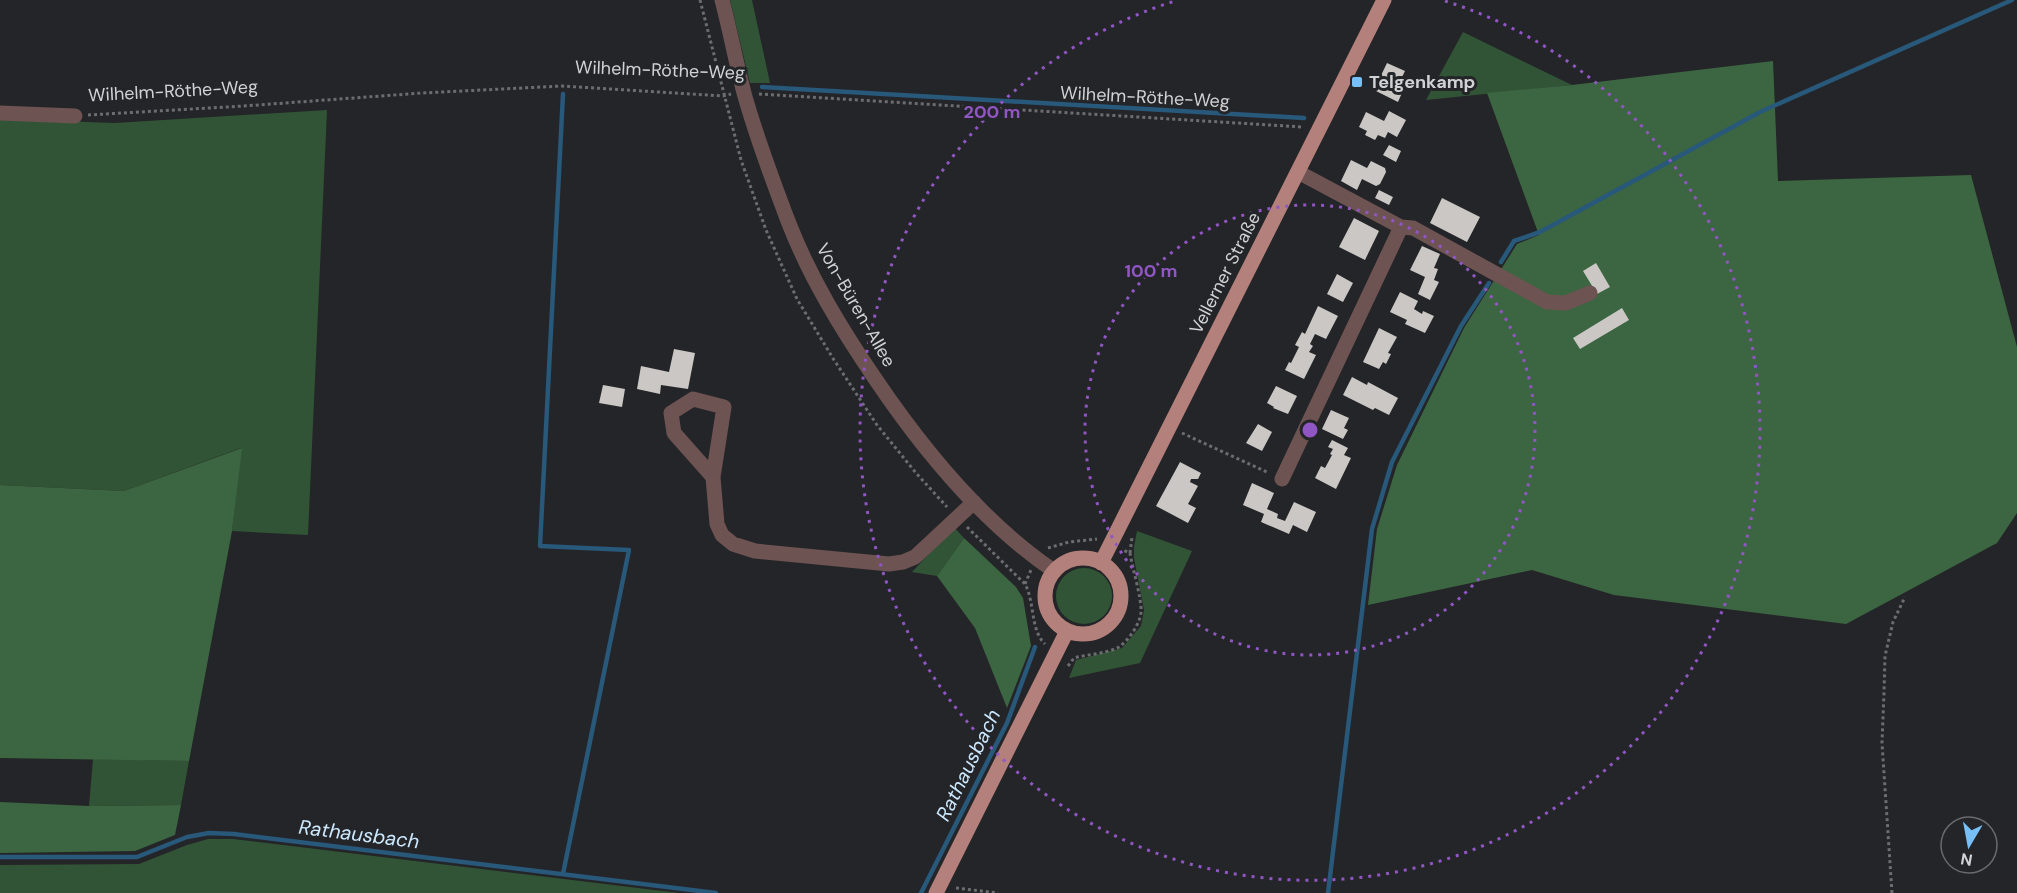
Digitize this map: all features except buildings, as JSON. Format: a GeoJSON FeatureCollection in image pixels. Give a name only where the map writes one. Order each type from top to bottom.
{"type":"FeatureCollection","features":[{"type":"Feature","properties":{"kind":"main road","name":"Vellerner Straße"},"geometry":{"type":"LineString","coordinates":[[1101,563],[1384,0]]}},
{"type":"Feature","properties":{"kind":"main road"},"geometry":{"type":"LineString","coordinates":[[1076,559],[1089,559],[1101,563],[1111,571],[1118,582],[1119,608],[1104,628],[1092,633],[1079,634],[1067,631],[1057,624],[1045,604],[1048,581],[1054,571],[1064,563],[1076,559]]}},
{"type":"Feature","properties":{"kind":"main road"},"geometry":{"type":"LineString","coordinates":[[939,887],[1067,631]]}},
{"type":"Feature","properties":{"kind":"street","name":"Von-Büren-Allee"},"geometry":{"type":"LineString","coordinates":[[722,0],[744,93],[789,223],[816,283],[854,349],[899,414],[934,458],[1006,533],[1038,561],[1054,571]]}},
{"type":"Feature","properties":{"kind":"street","name":"Wilhelm-Röthe-Weg"},"geometry":{"type":"LineString","coordinates":[[0,113],[75,116]]}},
{"type":"Feature","properties":{"kind":"street"},"geometry":{"type":"LineString","coordinates":[[1298,172],[1401,227],[1413,228],[1547,302],[1566,303],[1590,293]]}},
{"type":"Feature","properties":{"kind":"street"},"geometry":{"type":"LineString","coordinates":[[1282,479],[1401,227]]}},
{"type":"Feature","properties":{"kind":"street"},"geometry":{"type":"LineString","coordinates":[[713,477],[674,433],[671,413],[693,399],[724,407],[713,477],[717,524],[722,535],[733,544],[755,551],[889,564],[903,562],[915,557],[974,502]]}},
{"type":"Feature","properties":{"kind":"path","name":"Wilhelm-Röthe-Weg"},"geometry":{"type":"LineString","coordinates":[[75,116],[562,86],[723,96],[744,93],[1304,127],[1318,132]]}},
{"type":"Feature","properties":{"kind":"path"},"geometry":{"type":"LineString","coordinates":[[1170,427],[1282,479]]}},
{"type":"Feature","properties":{"kind":"path"},"geometry":{"type":"LineString","coordinates":[[1043,643],[1038,635],[1030,593],[1025,584],[1029,573],[1047,549],[1069,542],[1097,539],[1130,552],[1141,612],[1137,626],[1120,646],[1074,658]]}},
{"type":"Feature","properties":{"kind":"path"},"geometry":{"type":"LineString","coordinates":[[1892,893],[1882,743],[1884,693],[1886,656],[1893,622],[1905,597]]}},
{"type":"Feature","properties":{"kind":"path"},"geometry":{"type":"LineString","coordinates":[[939,887],[999,893]]}},
{"type":"Feature","properties":{"kind":"green space"},"geometry":{"type":"Polygon","coordinates":[[[730,0],[752,0],[770,83],[750,83],[730,0]]]}},
{"type":"Feature","properties":{"kind":"green space"},"geometry":{"type":"Polygon","coordinates":[[[1463,32],[1572,85],[1426,100],[1463,32]]]}},
{"type":"Feature","properties":{"kind":"green space"},"geometry":{"type":"Polygon","coordinates":[[[1773,61],[1778,181],[1971,175],[2017,347],[2017,513],[1997,543],[1846,624],[1614,595],[1532,570],[1368,605],[1377,529],[1397,465],[1464,328],[1517,244],[1539,235],[1487,93],[1773,61]]]}},
{"type":"Feature","properties":{"kind":"green space"},"geometry":{"type":"Polygon","coordinates":[[[327,110],[308,535],[232,531],[241,448],[124,491],[0,485],[0,119],[115,123],[327,110]]]}},
{"type":"Feature","properties":{"kind":"green space"},"geometry":{"type":"Polygon","coordinates":[[[242,448],[232,531],[189,761],[0,758],[0,485],[124,491],[242,448]]]}},
{"type":"Feature","properties":{"kind":"green space"},"geometry":{"type":"Polygon","coordinates":[[[954,527],[964,538],[937,576],[912,572],[954,527]]]}},
{"type":"Feature","properties":{"kind":"green space"},"geometry":{"type":"Polygon","coordinates":[[[1137,531],[1192,551],[1140,663],[1069,678],[1076,660],[1122,648],[1141,626],[1144,610],[1134,558],[1137,531]]]}},
{"type":"Feature","properties":{"kind":"green space"},"geometry":{"type":"Polygon","coordinates":[[[964,538],[1016,587],[1023,598],[1031,646],[1007,708],[975,628],[937,576],[964,538]]]}},
{"type":"Feature","properties":{"kind":"green space"},"geometry":{"type":"Polygon","coordinates":[[[1084,568],[1095,570],[1104,576],[1110,585],[1112,596],[1110,607],[1104,616],[1095,622],[1084,624],[1073,622],[1064,616],[1058,607],[1056,596],[1058,585],[1064,576],[1073,570],[1084,568]]]}},
{"type":"Feature","properties":{"kind":"green space"},"geometry":{"type":"Polygon","coordinates":[[[93,759],[189,761],[181,805],[89,806],[93,759]]]}},
{"type":"Feature","properties":{"kind":"green space"},"geometry":{"type":"Polygon","coordinates":[[[0,802],[89,806],[181,805],[175,835],[135,851],[0,853],[0,802]]]}},
{"type":"Feature","properties":{"kind":"green space"},"geometry":{"type":"Polygon","coordinates":[[[208,839],[233,839],[679,893],[0,893],[0,865],[139,864],[208,839]]]}},
{"type":"Feature","properties":{"kind":"waterway"},"geometry":{"type":"LineString","coordinates":[[1501,262],[1514,241],[1540,232],[1760,112],[2012,0]]}},
{"type":"Feature","properties":{"kind":"waterway"},"geometry":{"type":"LineString","coordinates":[[762,87],[1304,118]]}},
{"type":"Feature","properties":{"kind":"waterway"},"geometry":{"type":"LineString","coordinates":[[563,94],[540,546],[629,550],[563,874]]}},
{"type":"Feature","properties":{"kind":"waterway"},"geometry":{"type":"LineString","coordinates":[[1328,893],[1372,529],[1392,462],[1461,326],[1489,283]]}},
{"type":"Feature","properties":{"kind":"waterway","name":"Rathausbach"},"geometry":{"type":"LineString","coordinates":[[921,893],[1007,723],[1035,647]]}},
{"type":"Feature","properties":{"kind":"waterway","name":"Rathausbach"},"geometry":{"type":"LineString","coordinates":[[0,857],[137,857],[187,837],[209,833],[234,834],[716,893]]}},
{"type":"Feature","properties":{"kind":"place","name":"Telgenkamp"},"geometry":{"type":"Point","coordinates":[1357,82]}}]}
